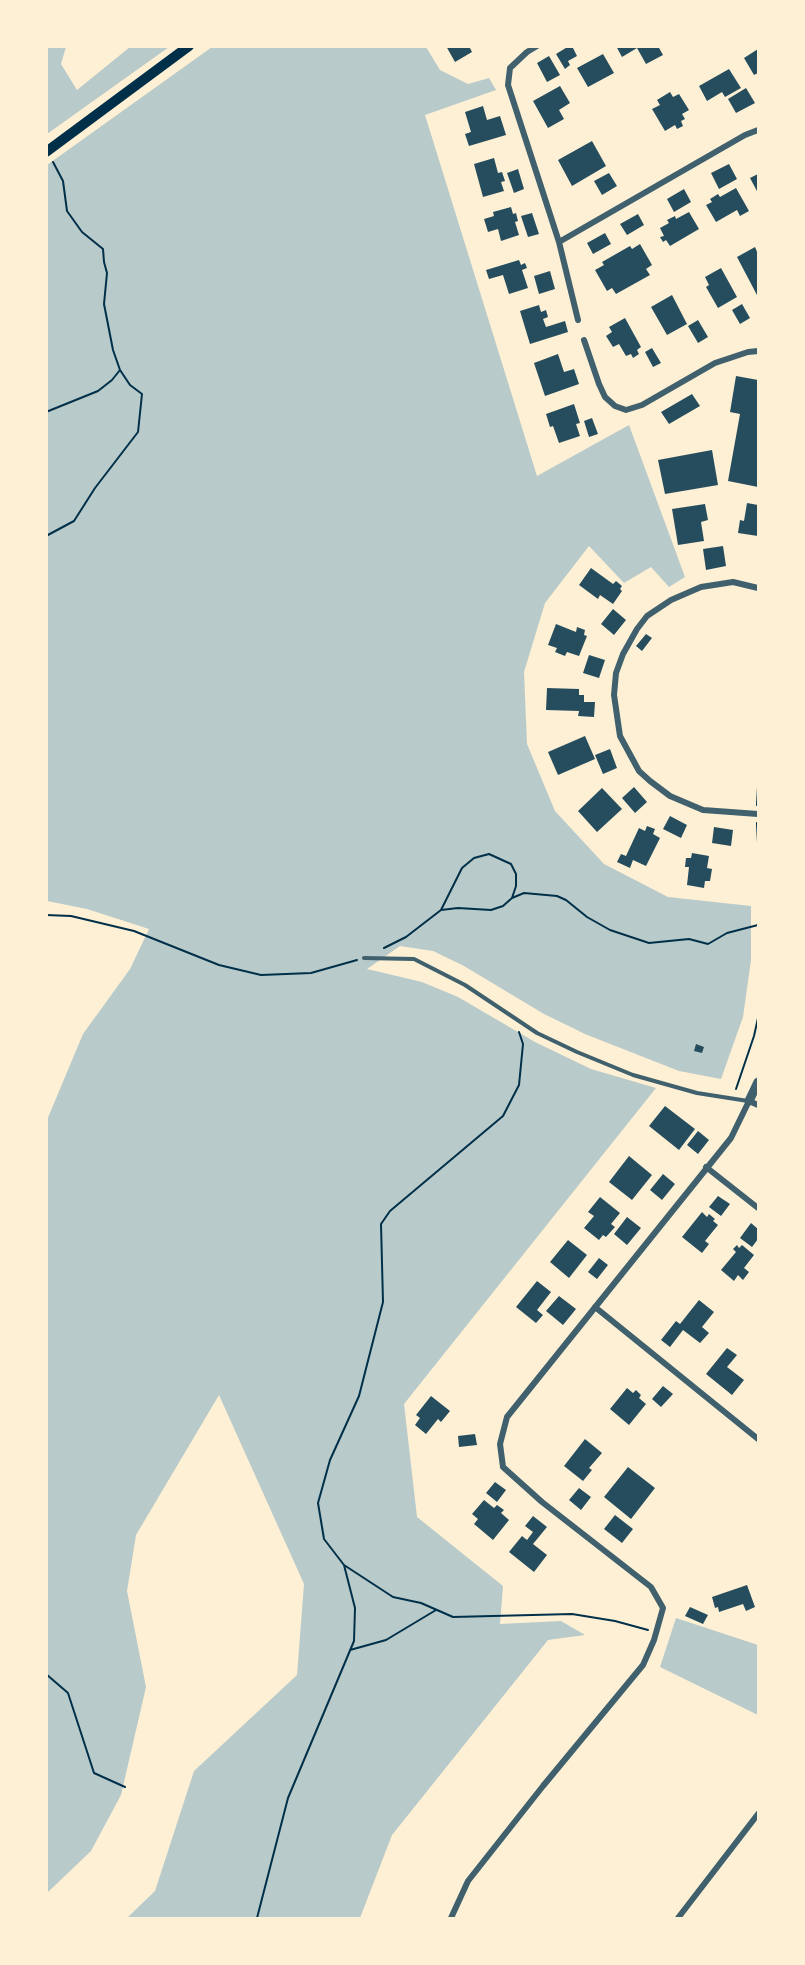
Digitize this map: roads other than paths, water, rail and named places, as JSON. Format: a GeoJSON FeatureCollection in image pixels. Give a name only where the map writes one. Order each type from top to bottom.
{"type":"FeatureCollection","features":[{"type":"Feature","properties":{"kind":"main road"},"geometry":{"type":"LineString","coordinates":[[47,152],[189,46]]}},
{"type":"Feature","properties":{"kind":"street"},"geometry":{"type":"LineString","coordinates":[[537,46],[510,68],[508,85],[559,242],[579,320]]}},
{"type":"Feature","properties":{"kind":"street"},"geometry":{"type":"LineString","coordinates":[[559,242],[745,135],[759,130]]}},
{"type":"Feature","properties":{"kind":"street"},"geometry":{"type":"LineString","coordinates":[[584,340],[605,397],[615,406],[626,410],[642,405],[715,363],[748,352],[759,351]]}},
{"type":"Feature","properties":{"kind":"street"},"geometry":{"type":"LineString","coordinates":[[759,588],[733,582],[701,587],[671,600],[647,616],[623,654],[616,673],[614,695],[620,736],[639,771],[650,781],[670,796],[703,810],[759,814]]}},
{"type":"Feature","properties":{"kind":"street"},"geometry":{"type":"LineString","coordinates":[[451,1918],[468,1881],[643,1665],[663,1608],[651,1587],[542,1502],[503,1467],[500,1444],[507,1417],[706,1167],[732,1138],[759,1082]]}},
{"type":"Feature","properties":{"kind":"street"},"geometry":{"type":"LineString","coordinates":[[748,1101],[759,1105]]}},
{"type":"Feature","properties":{"kind":"street"},"geometry":{"type":"LineString","coordinates":[[706,1167],[759,1208]]}},
{"type":"Feature","properties":{"kind":"street"},"geometry":{"type":"LineString","coordinates":[[595,1307],[759,1439]]}},
{"type":"Feature","properties":{"kind":"street"},"geometry":{"type":"LineString","coordinates":[[678,1918],[759,1814]]}},
{"type":"Feature","properties":{"kind":"lane"},"geometry":{"type":"LineString","coordinates":[[364,958],[414,959],[465,985],[514,1019],[557,1043],[633,1075],[697,1093],[748,1101]]}}]}
